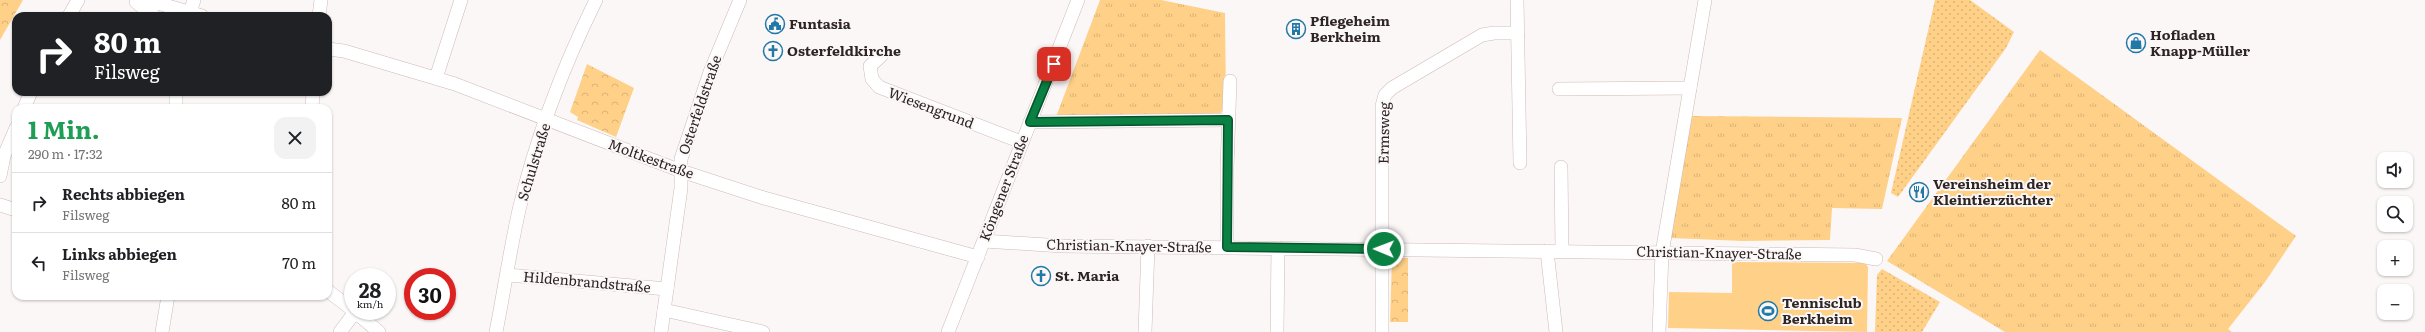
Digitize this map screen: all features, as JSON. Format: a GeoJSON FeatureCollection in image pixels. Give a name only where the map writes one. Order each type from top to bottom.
{"type":"FeatureCollection","features":[{"type":"Feature","properties":{"kind":"street"},"geometry":{"type":"LineString","coordinates":[[71,12],[78,0]]}},
{"type":"Feature","properties":{"kind":"street"},"geometry":{"type":"LineString","coordinates":[[194,0],[194,12]]}},
{"type":"Feature","properties":{"kind":"street"},"geometry":{"type":"LineString","coordinates":[[320,12],[321,0]]}},
{"type":"Feature","properties":{"kind":"street"},"geometry":{"type":"LineString","coordinates":[[436,78],[461,0]]}},
{"type":"Feature","properties":{"kind":"street","name":"Schulstraße"},"geometry":{"type":"LineString","coordinates":[[496,332],[520,209],[547,119],[571,53],[596,0]]}},
{"type":"Feature","properties":{"kind":"street","name":"Osterfeldstraße"},"geometry":{"type":"LineString","coordinates":[[661,332],[681,188],[681,159],[710,72],[740,0]]}},
{"type":"Feature","properties":{"kind":"street","name":"Köngener Straße"},"geometry":{"type":"LineString","coordinates":[[948,332],[1021,142],[1078,0]]}},
{"type":"Feature","properties":{"kind":"street"},"geometry":{"type":"LineString","coordinates":[[1517,0],[1520,163]]}},
{"type":"Feature","properties":{"kind":"street"},"geometry":{"type":"LineString","coordinates":[[1659,332],[1662,253],[1705,0]]}},
{"type":"Feature","properties":{"kind":"street"},"geometry":{"type":"LineString","coordinates":[[138,1],[161,4],[185,12]]}},
{"type":"Feature","properties":{"kind":"street"},"geometry":{"type":"LineString","coordinates":[[138,1],[150,12]]}},
{"type":"Feature","properties":{"kind":"street","name":"Ermsweg"},"geometry":{"type":"LineString","coordinates":[[1384,249],[1382,106],[1385,95],[1392,88],[1482,35],[1494,33],[1518,33]]}},
{"type":"Feature","properties":{"kind":"street","name":"Moltkestraße"},"geometry":{"type":"LineString","coordinates":[[332,49],[436,78],[681,171],[764,198],[978,257]]}},
{"type":"Feature","properties":{"kind":"street","name":"Wiesengrund"},"geometry":{"type":"LineString","coordinates":[[881,56],[870,66],[872,79],[879,87],[1021,142]]}},
{"type":"Feature","properties":{"kind":"street"},"geometry":{"type":"LineString","coordinates":[[1227,247],[1228,120],[1230,108],[1230,81]]}},
{"type":"Feature","properties":{"kind":"street"},"geometry":{"type":"LineString","coordinates":[[1559,89],[1690,88]]}},
{"type":"Feature","properties":{"kind":"street"},"geometry":{"type":"LineString","coordinates":[[1030,122],[1228,120]]}},
{"type":"Feature","properties":{"kind":"street"},"geometry":{"type":"LineString","coordinates":[[0,176],[4,156],[12,137]]}},
{"type":"Feature","properties":{"kind":"street"},"geometry":{"type":"LineString","coordinates":[[1561,167],[1562,251]]}},
{"type":"Feature","properties":{"kind":"street"},"geometry":{"type":"LineString","coordinates":[[0,205],[12,209]]}},
{"type":"Feature","properties":{"kind":"street","name":"Christian-Knayer-Straße"},"geometry":{"type":"LineString","coordinates":[[984,241],[1001,244],[1855,255],[1876,259]]}},
{"type":"Feature","properties":{"kind":"street"},"geometry":{"type":"LineString","coordinates":[[1145,332],[1148,246]]}},
{"type":"Feature","properties":{"kind":"street"},"geometry":{"type":"LineString","coordinates":[[1277,332],[1278,248]]}},
{"type":"Feature","properties":{"kind":"street"},"geometry":{"type":"LineString","coordinates":[[1382,332],[1384,249]]}},
{"type":"Feature","properties":{"kind":"street"},"geometry":{"type":"LineString","coordinates":[[1547,251],[1556,332]]}},
{"type":"Feature","properties":{"kind":"street","name":"Hildenbrandstraße"},"geometry":{"type":"LineString","coordinates":[[507,275],[667,289]]}},
{"type":"Feature","properties":{"kind":"street"},"geometry":{"type":"LineString","coordinates":[[332,294],[344,303]]}},
{"type":"Feature","properties":{"kind":"street"},"geometry":{"type":"LineString","coordinates":[[162,332],[167,300]]}},
{"type":"Feature","properties":{"kind":"street","name":"Hildenbrandstraße"},"geometry":{"type":"LineString","coordinates":[[664,310],[763,332]]}},
{"type":"Feature","properties":{"kind":"street"},"geometry":{"type":"LineString","coordinates":[[340,332],[348,320]]}},
{"type":"Feature","properties":{"kind":"street"},"geometry":{"type":"LineString","coordinates":[[365,320],[379,332]]}},
{"type":"Feature","properties":{"kind":"green space"},"geometry":{"type":"Polygon","coordinates":[[[0,0],[23,0],[16,12],[12,12],[12,19],[0,40],[0,0]]]}},
{"type":"Feature","properties":{"kind":"green space"},"geometry":{"type":"Polygon","coordinates":[[[1100,0],[1161,0],[1225,13],[1226,104],[1220,114],[1056,117],[1100,0]]]}},
{"type":"Feature","properties":{"kind":"green space"},"geometry":{"type":"Polygon","coordinates":[[[1935,0],[1970,0],[2014,32],[2006,48],[1898,197],[1891,193],[1935,0]]]}},
{"type":"Feature","properties":{"kind":"green space"},"geometry":{"type":"Polygon","coordinates":[[[2040,50],[2296,236],[2265,282],[2228,329],[2232,332],[2005,332],[1887,261],[2040,50]]]}},
{"type":"Feature","properties":{"kind":"green space"},"geometry":{"type":"Polygon","coordinates":[[[587,64],[634,88],[616,137],[577,120],[578,117],[570,112],[587,64]]]}},
{"type":"Feature","properties":{"kind":"green space"},"geometry":{"type":"Polygon","coordinates":[[[1691,116],[1902,118],[1882,209],[1832,208],[1830,240],[1743,241],[1670,238],[1691,116]]]}},
{"type":"Feature","properties":{"kind":"green space"},"geometry":{"type":"Polygon","coordinates":[[[1392,258],[1408,258],[1408,322],[1390,322],[1392,258]]]}},
{"type":"Feature","properties":{"kind":"green space","name":"Tennisclub Berkheim"},"geometry":{"type":"Polygon","coordinates":[[[1732,262],[1865,263],[1868,267],[1867,332],[1668,328],[1669,292],[1732,293],[1732,262]]]}},
{"type":"Feature","properties":{"kind":"green space"},"geometry":{"type":"Polygon","coordinates":[[[1882,269],[1940,302],[1922,332],[1875,332],[1877,275],[1882,269]]]}},
{"type":"Feature","properties":{"kind":"place","name":"Funtasia"},"geometry":{"type":"Point","coordinates":[775,24]}},
{"type":"Feature","properties":{"kind":"place","name":"Pflegeheim Berkheim"},"geometry":{"type":"Point","coordinates":[1296,29]}},
{"type":"Feature","properties":{"kind":"place","name":"Hofladen Knapp-Müller"},"geometry":{"type":"Point","coordinates":[2136,43]}},
{"type":"Feature","properties":{"kind":"place","name":"Osterfeldkirche"},"geometry":{"type":"Point","coordinates":[773,51]}},
{"type":"Feature","properties":{"kind":"place","name":"Vereinsheim der Kleintierzüchter"},"geometry":{"type":"Point","coordinates":[1919,192]}},
{"type":"Feature","properties":{"kind":"place","name":"St. Maria"},"geometry":{"type":"Point","coordinates":[1041,276]}},
{"type":"Feature","properties":{"kind":"place","name":"Tennisclub Berkheim"},"geometry":{"type":"Point","coordinates":[1768,311]}},
{"type":"Feature","properties":{"kind":"route"},"geometry":{"type":"LineString","coordinates":[[1054,64],[1030,122],[1228,120],[1227,247],[1384,249]]}}]}
